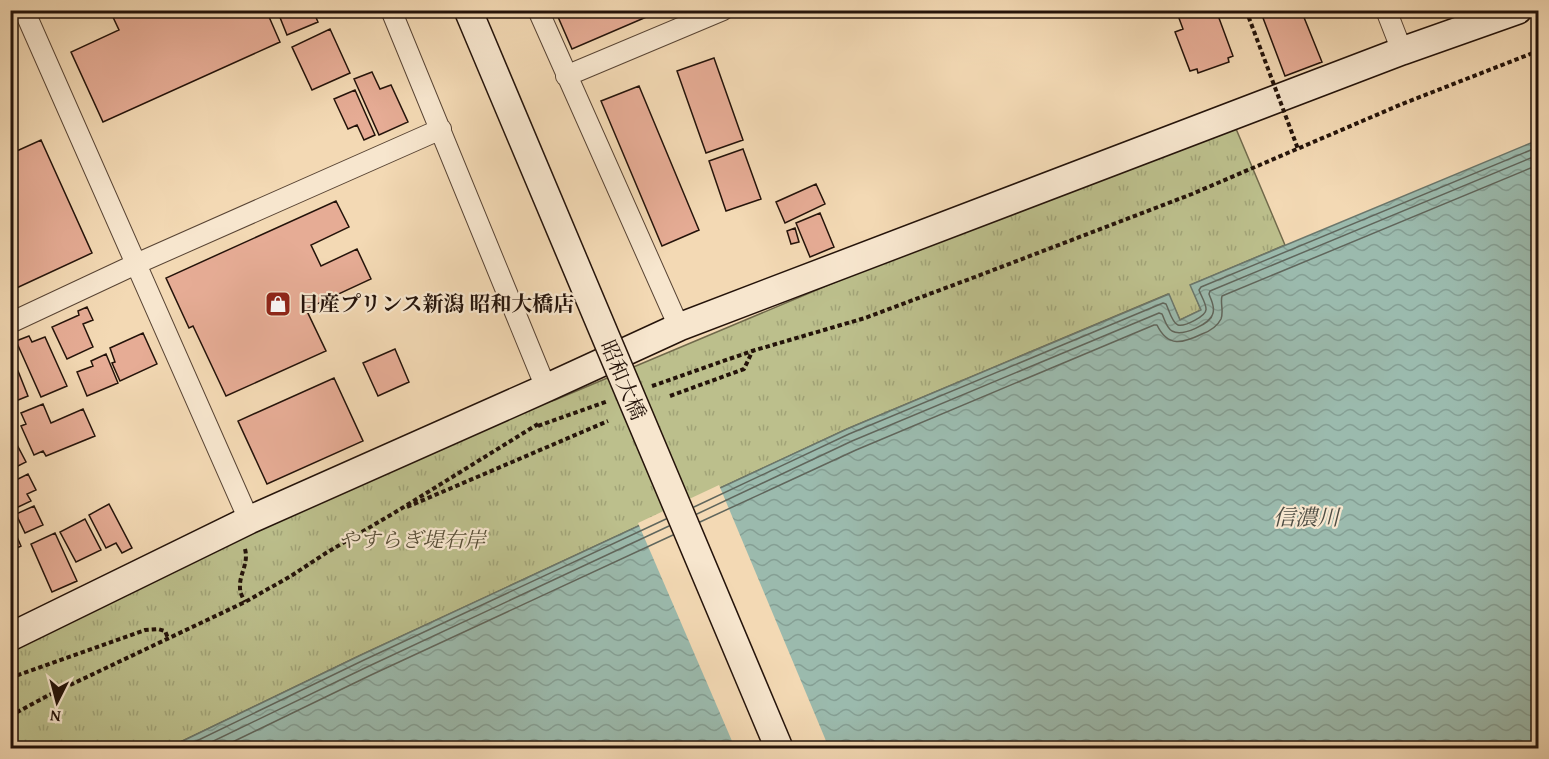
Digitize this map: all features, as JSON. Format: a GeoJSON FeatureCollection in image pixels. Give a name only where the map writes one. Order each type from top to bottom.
{"type":"FeatureCollection","features":[{"type":"Feature","properties":{"kind":"street"},"geometry":{"type":"LineString","coordinates":[[24,10],[136,264],[245,531]]}},
{"type":"Feature","properties":{"kind":"street"},"geometry":{"type":"LineString","coordinates":[[391,10],[546,388]]}},
{"type":"Feature","properties":{"kind":"street","name":"昭和大橋"},"geometry":{"type":"LineString","coordinates":[[468,10],[779,748]]}},
{"type":"Feature","properties":{"kind":"street"},"geometry":{"type":"LineString","coordinates":[[538,10],[679,327]]}},
{"type":"Feature","properties":{"kind":"street"},"geometry":{"type":"LineString","coordinates":[[566,76],[723,10]]}},
{"type":"Feature","properties":{"kind":"street"},"geometry":{"type":"LineString","coordinates":[[1386,10],[1402,51]]}},
{"type":"Feature","properties":{"kind":"street"},"geometry":{"type":"LineString","coordinates":[[10,637],[245,531],[679,327],[1402,51],[1518,10]]}},
{"type":"Feature","properties":{"kind":"street"},"geometry":{"type":"LineString","coordinates":[[10,323],[136,264],[441,129]]}},
{"type":"Feature","properties":{"kind":"path"},"geometry":{"type":"LineString","coordinates":[[1246,10],[1298,149]]}},
{"type":"Feature","properties":{"kind":"path"},"geometry":{"type":"LineString","coordinates":[[651,386],[752,351],[865,318],[1192,194],[1402,104],[1539,51]]}},
{"type":"Feature","properties":{"kind":"path"},"geometry":{"type":"LineString","coordinates":[[670,396],[744,369],[752,351]]}},
{"type":"Feature","properties":{"kind":"path"},"geometry":{"type":"LineString","coordinates":[[538,426],[546,388]]}},
{"type":"Feature","properties":{"kind":"path"},"geometry":{"type":"LineString","coordinates":[[10,716],[49,695],[245,602],[538,426],[617,398]]}},
{"type":"Feature","properties":{"kind":"path"},"geometry":{"type":"LineString","coordinates":[[394,513],[608,421]]}},
{"type":"Feature","properties":{"kind":"path"},"geometry":{"type":"LineString","coordinates":[[245,531],[244,548],[247,555],[240,582],[240,591],[245,602]]}},
{"type":"Feature","properties":{"kind":"path"},"geometry":{"type":"LineString","coordinates":[[10,678],[145,630],[165,631],[168,638]]}},
{"type":"Feature","properties":{"kind":"green space","name":"やすらぎ堤右岸"},"geometry":{"type":"Polygon","coordinates":[[[1234,124],[1285,245],[1191,285],[1201,310],[1180,320],[1168,294],[847,429],[361,655],[168,748],[11,748],[11,651],[132,592],[236,535],[520,409],[555,400],[926,244],[1234,124]]]}},
{"type":"Feature","properties":{"kind":"water","name":"信濃川"},"geometry":{"type":"Polygon","coordinates":[[[1538,140],[1538,748],[168,748],[361,655],[847,429],[1169,294],[1180,320],[1201,310],[1190,285],[1538,140]]]}},
{"type":"Feature","properties":{"kind":"pier"},"geometry":{"type":"Polygon","coordinates":[[[719,485],[829,748],[735,748],[638,523],[719,485]]]}},
{"type":"Feature","properties":{"kind":"building"},"geometry":{"type":"Polygon","coordinates":[[[118,10],[149,10],[152,16],[165,10],[266,10],[280,42],[103,122],[71,52],[119,30],[111,13],[118,10]]]}},
{"type":"Feature","properties":{"kind":"building"},"geometry":{"type":"Polygon","coordinates":[[[277,10],[321,10],[314,13],[318,22],[287,35],[277,10]]]}},
{"type":"Feature","properties":{"kind":"building"},"geometry":{"type":"Polygon","coordinates":[[[555,10],[579,10],[581,14],[590,10],[658,12],[572,49],[555,10]]]}},
{"type":"Feature","properties":{"kind":"building"},"geometry":{"type":"Polygon","coordinates":[[[1176,10],[1216,10],[1233,56],[1228,58],[1229,62],[1198,73],[1197,69],[1190,71],[1175,32],[1183,29],[1176,10]]]}},
{"type":"Feature","properties":{"kind":"building"},"geometry":{"type":"Polygon","coordinates":[[[1260,10],[1301,10],[1322,62],[1285,76],[1260,10]]]}},
{"type":"Feature","properties":{"kind":"building"},"geometry":{"type":"Polygon","coordinates":[[[1409,10],[1429,10],[1411,17],[1409,10]]]}},
{"type":"Feature","properties":{"kind":"building"},"geometry":{"type":"Polygon","coordinates":[[[330,29],[350,73],[312,90],[292,47],[330,29]]]}},
{"type":"Feature","properties":{"kind":"building"},"geometry":{"type":"Polygon","coordinates":[[[714,58],[743,140],[706,153],[677,71],[714,58]]]}},
{"type":"Feature","properties":{"kind":"building"},"geometry":{"type":"Polygon","coordinates":[[[372,72],[380,89],[391,85],[408,122],[379,135],[354,79],[372,72]]]}},
{"type":"Feature","properties":{"kind":"building"},"geometry":{"type":"Polygon","coordinates":[[[639,86],[699,230],[662,246],[601,101],[639,86]]]}},
{"type":"Feature","properties":{"kind":"building"},"geometry":{"type":"Polygon","coordinates":[[[355,90],[375,135],[364,140],[357,125],[348,129],[334,99],[355,90]]]}},
{"type":"Feature","properties":{"kind":"building"},"geometry":{"type":"Polygon","coordinates":[[[41,140],[92,253],[10,291],[10,154],[41,140]]]}},
{"type":"Feature","properties":{"kind":"building"},"geometry":{"type":"Polygon","coordinates":[[[743,149],[761,199],[726,211],[709,161],[743,149]]]}},
{"type":"Feature","properties":{"kind":"building"},"geometry":{"type":"Polygon","coordinates":[[[816,184],[825,204],[785,223],[776,202],[816,184]]]}},
{"type":"Feature","properties":{"kind":"building"},"geometry":{"type":"Polygon","coordinates":[[[336,201],[349,227],[311,245],[321,266],[357,249],[371,279],[306,309],[326,351],[226,396],[193,326],[189,328],[166,278],[336,201]]]}},
{"type":"Feature","properties":{"kind":"building"},"geometry":{"type":"Polygon","coordinates":[[[820,213],[834,247],[810,257],[796,223],[820,213]]]}},
{"type":"Feature","properties":{"kind":"building"},"geometry":{"type":"Polygon","coordinates":[[[795,228],[799,242],[791,244],[787,231],[795,228]]]}},
{"type":"Feature","properties":{"kind":"building"},"geometry":{"type":"Polygon","coordinates":[[[87,307],[93,320],[83,324],[93,347],[67,359],[52,327],[79,315],[78,311],[87,307]]]}},
{"type":"Feature","properties":{"kind":"building"},"geometry":{"type":"Polygon","coordinates":[[[143,333],[157,364],[120,381],[112,363],[115,362],[110,348],[143,333]]]}},
{"type":"Feature","properties":{"kind":"building"},"geometry":{"type":"Polygon","coordinates":[[[29,336],[32,342],[45,337],[67,386],[41,397],[16,341],[29,336]]]}},
{"type":"Feature","properties":{"kind":"building"},"geometry":{"type":"Polygon","coordinates":[[[395,349],[409,382],[378,396],[363,363],[395,349]]]}},
{"type":"Feature","properties":{"kind":"building"},"geometry":{"type":"Polygon","coordinates":[[[106,354],[118,383],[87,396],[77,372],[93,366],[91,361],[106,354]]]}},
{"type":"Feature","properties":{"kind":"building"},"geometry":{"type":"Polygon","coordinates":[[[10,365],[14,372],[18,371],[28,396],[11,403],[10,365]]]}},
{"type":"Feature","properties":{"kind":"building"},"geometry":{"type":"Polygon","coordinates":[[[334,378],[363,441],[267,484],[238,421],[334,378]]]}},
{"type":"Feature","properties":{"kind":"building"},"geometry":{"type":"Polygon","coordinates":[[[43,404],[51,423],[83,409],[95,436],[46,456],[43,451],[34,455],[21,426],[26,424],[21,413],[43,404]]]}},
{"type":"Feature","properties":{"kind":"building"},"geometry":{"type":"Polygon","coordinates":[[[14,439],[26,462],[10,470],[10,440],[14,439]]]}},
{"type":"Feature","properties":{"kind":"building"},"geometry":{"type":"Polygon","coordinates":[[[28,474],[36,490],[27,494],[31,501],[14,509],[10,502],[10,483],[28,474]]]}},
{"type":"Feature","properties":{"kind":"building"},"geometry":{"type":"Polygon","coordinates":[[[109,504],[132,548],[122,553],[116,543],[106,548],[89,515],[109,504]]]}},
{"type":"Feature","properties":{"kind":"building"},"geometry":{"type":"Polygon","coordinates":[[[34,506],[43,525],[25,533],[16,514],[34,506]]]}},
{"type":"Feature","properties":{"kind":"building"},"geometry":{"type":"Polygon","coordinates":[[[85,519],[101,550],[76,562],[60,532],[85,519]]]}},
{"type":"Feature","properties":{"kind":"building"},"geometry":{"type":"Polygon","coordinates":[[[10,521],[21,546],[10,551],[10,521]]]}},
{"type":"Feature","properties":{"kind":"building"},"geometry":{"type":"Polygon","coordinates":[[[55,533],[77,581],[52,592],[31,544],[55,533]]]}},
{"type":"Feature","properties":{"kind":"place","name":"日産プリンス新潟 昭和大橋店"},"geometry":{"type":"Point","coordinates":[278,304]}}]}
